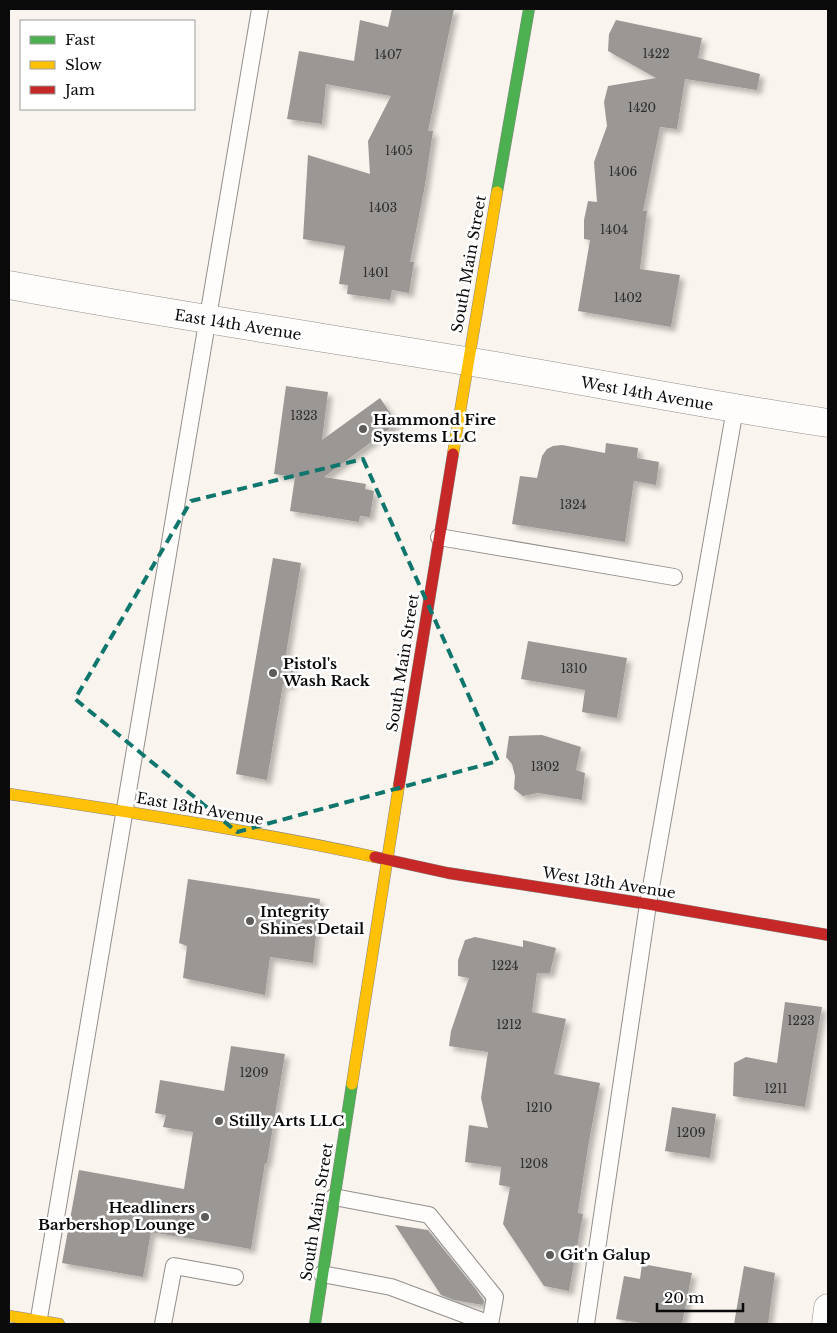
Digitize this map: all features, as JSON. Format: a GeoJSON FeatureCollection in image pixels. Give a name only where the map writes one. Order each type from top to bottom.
{"type":"FeatureCollection","features":[{"type":"Feature","properties":{"kind":"main road","name":"South Main Street"},"geometry":{"type":"LineString","coordinates":[[315,1324],[386,860],[467,361],[529,9]]}},
{"type":"Feature","properties":{"kind":"main road","name":"East 13th Avenue"},"geometry":{"type":"LineString","coordinates":[[9,794],[125,811],[334,848],[386,860]]}},
{"type":"Feature","properties":{"kind":"main road","name":"West 13th Avenue"},"geometry":{"type":"LineString","coordinates":[[386,860],[448,873],[648,904],[828,935]]}},
{"type":"Feature","properties":{"kind":"main road"},"geometry":{"type":"LineString","coordinates":[[9,1316],[38,1323],[59,1324]]}},
{"type":"Feature","properties":{"kind":"street","name":"East 14th Avenue"},"geometry":{"type":"LineString","coordinates":[[9,285],[208,320],[467,361]]}},
{"type":"Feature","properties":{"kind":"street","name":"West 14th Avenue"},"geometry":{"type":"LineString","coordinates":[[467,361],[735,409],[828,423]]}},
{"type":"Feature","properties":{"kind":"street"},"geometry":{"type":"LineString","coordinates":[[826,1324],[828,1308]]}},
{"type":"Feature","properties":{"kind":"lane"},"geometry":{"type":"LineString","coordinates":[[38,1323],[260,9]]}},
{"type":"Feature","properties":{"kind":"lane"},"geometry":{"type":"LineString","coordinates":[[586,1324],[648,904],[735,409]]}},
{"type":"Feature","properties":{"kind":"lane"},"geometry":{"type":"LineString","coordinates":[[439,537],[674,577]]}},
{"type":"Feature","properties":{"kind":"lane"},"geometry":{"type":"LineString","coordinates":[[322,1274],[391,1287],[490,1324],[494,1297],[429,1215],[334,1197]]}},
{"type":"Feature","properties":{"kind":"lane"},"geometry":{"type":"LineString","coordinates":[[163,1324],[174,1266],[235,1276]]}},
{"type":"Feature","properties":{"kind":"highlighted area"},"geometry":{"type":"Polygon","coordinates":[[[363,459],[498,761],[237,832],[75,699],[191,501],[363,459]]]}},
{"type":"Feature","properties":{"kind":"building"},"geometry":{"type":"Polygon","coordinates":[[[392,9],[454,9],[428,131],[433,131],[410,262],[414,262],[409,293],[392,290],[390,300],[347,294],[348,285],[339,284],[345,246],[303,239],[308,155],[370,174],[368,141],[391,96],[326,84],[322,124],[287,119],[299,51],[354,61],[360,20],[388,27],[392,9]]]}},
{"type":"Feature","properties":{"kind":"building"},"geometry":{"type":"Polygon","coordinates":[[[616,20],[702,38],[698,58],[760,74],[757,90],[685,79],[677,129],[660,127],[643,211],[647,211],[640,269],[680,275],[671,327],[578,311],[590,240],[584,239],[584,220],[588,201],[597,202],[594,162],[607,126],[604,102],[608,86],[656,78],[608,51],[609,34],[616,20]]]}},
{"type":"Feature","properties":{"kind":"building"},"geometry":{"type":"Polygon","coordinates":[[[286,386],[328,392],[322,440],[380,398],[397,423],[324,477],[366,484],[365,489],[374,491],[370,517],[360,516],[359,522],[290,511],[295,477],[274,474],[286,386]]]}},
{"type":"Feature","properties":{"kind":"building"},"geometry":{"type":"Polygon","coordinates":[[[606,443],[638,448],[637,458],[659,462],[656,485],[634,481],[625,542],[512,524],[520,476],[537,478],[542,456],[547,449],[562,445],[605,453],[606,443]]]}},
{"type":"Feature","properties":{"kind":"building","name":"Pistol's Wash Rack"},"geometry":{"type":"Polygon","coordinates":[[[273,558],[301,563],[285,660],[295,662],[291,685],[283,684],[267,780],[236,774],[273,558]]]}},
{"type":"Feature","properties":{"kind":"building"},"geometry":{"type":"Polygon","coordinates":[[[528,641],[627,658],[617,718],[582,712],[585,690],[521,679],[528,641]]]}},
{"type":"Feature","properties":{"kind":"building"},"geometry":{"type":"Polygon","coordinates":[[[542,735],[581,747],[576,770],[585,773],[582,800],[538,793],[523,796],[514,789],[515,776],[512,764],[506,757],[509,736],[542,735]]]}},
{"type":"Feature","properties":{"kind":"building","name":"Integrity Shines Detail"},"geometry":{"type":"Polygon","coordinates":[[[188,879],[320,899],[313,963],[270,957],[265,995],[183,978],[187,946],[179,943],[188,879]]]}},
{"type":"Feature","properties":{"kind":"building"},"geometry":{"type":"Polygon","coordinates":[[[475,937],[523,947],[523,940],[556,948],[550,973],[537,973],[532,1012],[566,1019],[554,1074],[600,1083],[578,1213],[583,1214],[569,1291],[544,1286],[503,1224],[510,1187],[499,1185],[501,1167],[465,1162],[469,1125],[488,1128],[481,1098],[488,1052],[449,1046],[451,1031],[469,978],[458,976],[458,960],[465,940],[475,937]]]}},
{"type":"Feature","properties":{"kind":"building"},"geometry":{"type":"Polygon","coordinates":[[[785,1002],[822,1007],[805,1107],[733,1096],[734,1063],[746,1057],[777,1063],[785,1002]]]}},
{"type":"Feature","properties":{"kind":"building"},"geometry":{"type":"Polygon","coordinates":[[[231,1046],[285,1054],[251,1249],[151,1232],[143,1277],[62,1263],[79,1170],[184,1189],[193,1132],[163,1127],[166,1115],[155,1113],[160,1080],[224,1091],[231,1046]]]}},
{"type":"Feature","properties":{"kind":"building"},"geometry":{"type":"Polygon","coordinates":[[[672,1107],[716,1114],[710,1158],[665,1151],[672,1107]]]}},
{"type":"Feature","properties":{"kind":"building"},"geometry":{"type":"Polygon","coordinates":[[[395,1225],[428,1230],[475,1288],[484,1301],[483,1305],[454,1300],[441,1295],[395,1225]]]}},
{"type":"Feature","properties":{"kind":"building"},"geometry":{"type":"Polygon","coordinates":[[[642,1264],[692,1273],[682,1324],[647,1324],[616,1319],[624,1276],[640,1279],[642,1264]]]}},
{"type":"Feature","properties":{"kind":"building"},"geometry":{"type":"Polygon","coordinates":[[[744,1266],[775,1273],[768,1324],[734,1324],[744,1266]]]}},
{"type":"Feature","properties":{"kind":"traffic: fast"},"geometry":{"type":"LineString","coordinates":[[497,192],[529,9]]}},
{"type":"Feature","properties":{"kind":"traffic: fast"},"geometry":{"type":"LineString","coordinates":[[315,1324],[352,1084]]}},
{"type":"Feature","properties":{"kind":"traffic: slow"},"geometry":{"type":"LineString","coordinates":[[453,454],[497,192]]}},
{"type":"Feature","properties":{"kind":"traffic: slow"},"geometry":{"type":"LineString","coordinates":[[352,1084],[399,785]]}},
{"type":"Feature","properties":{"kind":"traffic: slow"},"geometry":{"type":"LineString","coordinates":[[9,794],[192,822],[375,857]]}},
{"type":"Feature","properties":{"kind":"traffic: slow"},"geometry":{"type":"LineString","coordinates":[[9,1316],[59,1324]]}},
{"type":"Feature","properties":{"kind":"traffic: jam"},"geometry":{"type":"LineString","coordinates":[[399,785],[453,454]]}},
{"type":"Feature","properties":{"kind":"traffic: jam"},"geometry":{"type":"LineString","coordinates":[[375,857],[448,873],[648,904],[828,935]]}},
{"type":"Feature","properties":{"kind":"place","name":"Hammond Fire Systems LLC"},"geometry":{"type":"Point","coordinates":[363,429]}},
{"type":"Feature","properties":{"kind":"place","name":"Pistol's Wash Rack"},"geometry":{"type":"Point","coordinates":[273,673]}},
{"type":"Feature","properties":{"kind":"place","name":"Integrity Shines Detail"},"geometry":{"type":"Point","coordinates":[250,921]}},
{"type":"Feature","properties":{"kind":"place","name":"Stilly Arts LLC"},"geometry":{"type":"Point","coordinates":[219,1121]}},
{"type":"Feature","properties":{"kind":"place","name":"Headliners Barbershop Lounge"},"geometry":{"type":"Point","coordinates":[205,1217]}},
{"type":"Feature","properties":{"kind":"place","name":"Git'n Galup"},"geometry":{"type":"Point","coordinates":[550,1255]}}]}
